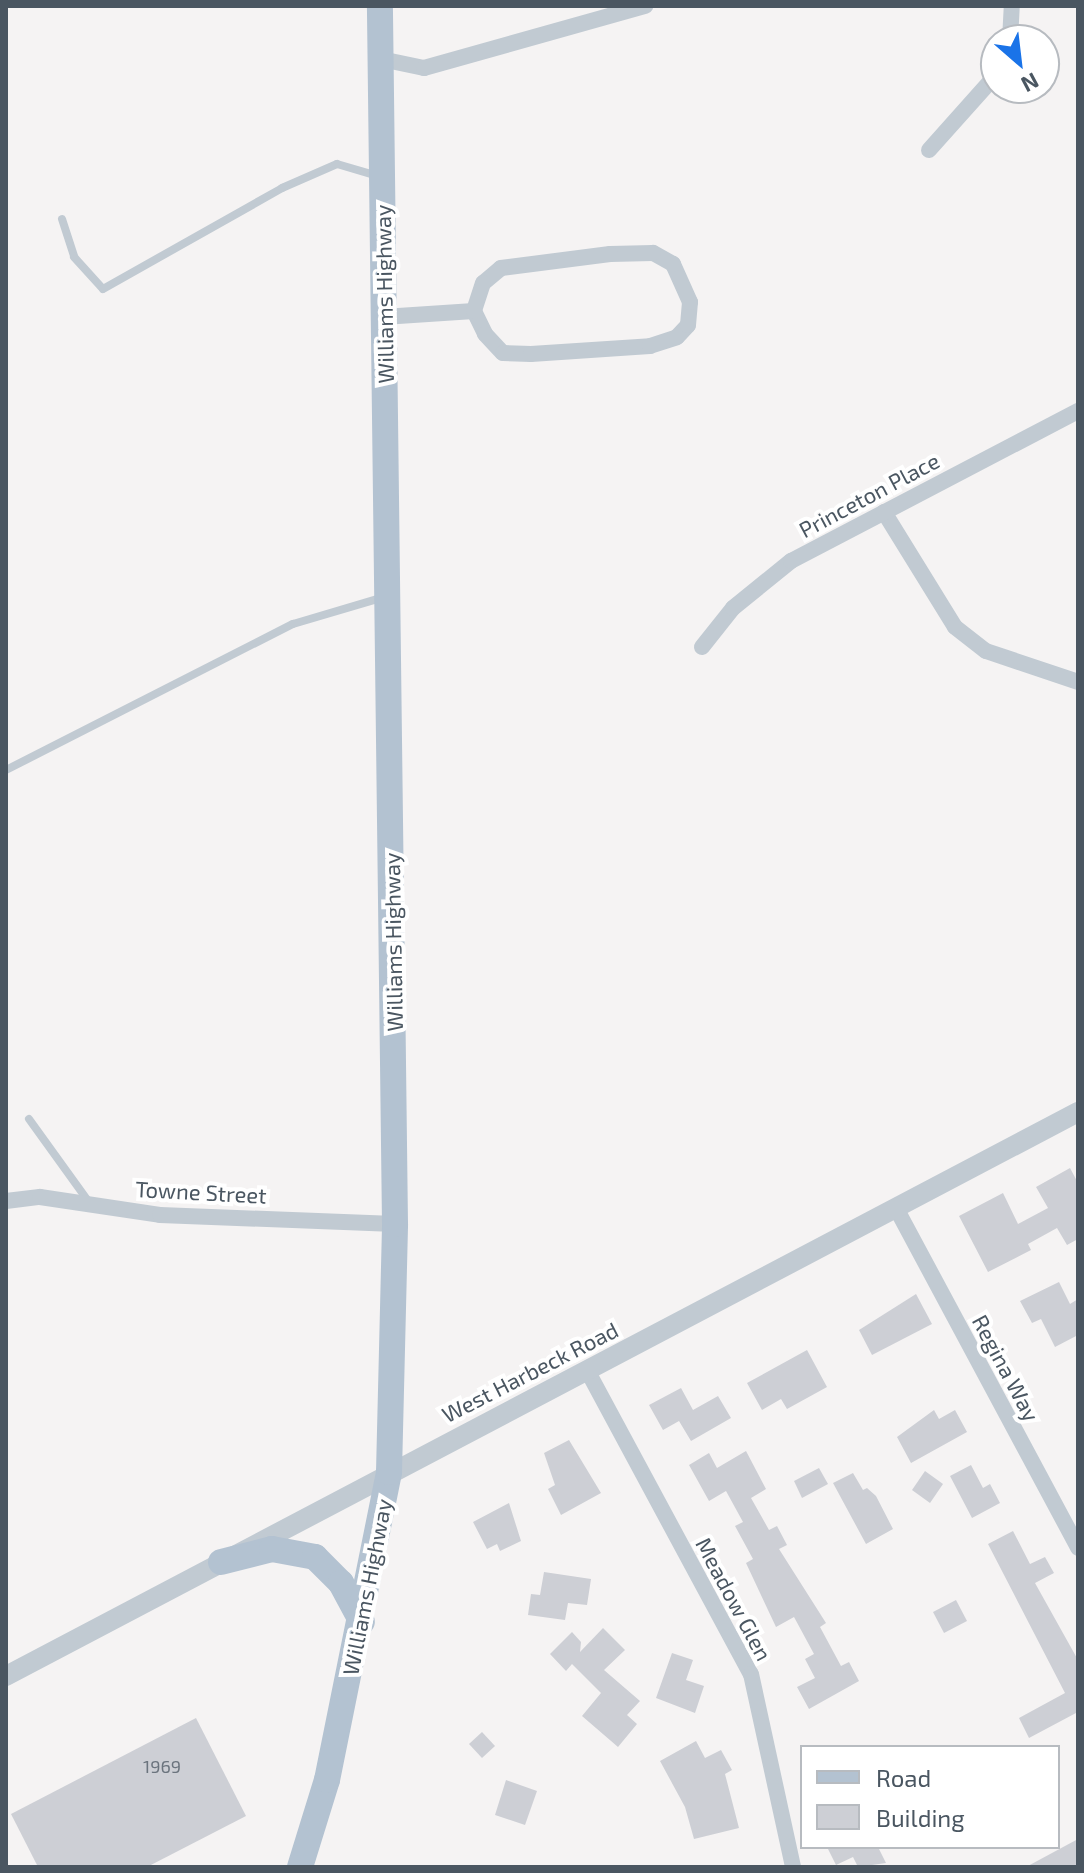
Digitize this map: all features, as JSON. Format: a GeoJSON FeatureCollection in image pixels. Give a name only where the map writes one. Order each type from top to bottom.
{"type":"FeatureCollection","features":[{"type":"Feature","properties":{"kind":"main road","name":"Williams Highway"},"geometry":{"type":"LineString","coordinates":[[300,1867],[327,1780],[362,1622],[389,1472],[395,1224],[390,596],[380,6]]}},
{"type":"Feature","properties":{"kind":"main road"},"geometry":{"type":"LineString","coordinates":[[221,1562],[272,1549],[315,1557],[341,1583],[362,1622]]}},
{"type":"Feature","properties":{"kind":"street"},"geometry":{"type":"LineString","coordinates":[[381,59],[436,65],[645,6]]}},
{"type":"Feature","properties":{"kind":"street"},"geometry":{"type":"LineString","coordinates":[[929,150],[980,93]]}},
{"type":"Feature","properties":{"kind":"street"},"geometry":{"type":"LineString","coordinates":[[653,253],[673,264],[690,302],[688,325],[677,337],[650,346],[531,354],[503,353],[474,311],[483,283],[501,268],[610,254],[653,253]]}},
{"type":"Feature","properties":{"kind":"street"},"geometry":{"type":"LineString","coordinates":[[383,317],[474,311]]}},
{"type":"Feature","properties":{"kind":"street","name":"Princeton Place"},"geometry":{"type":"LineString","coordinates":[[702,647],[733,608],[791,561],[1078,411]]}},
{"type":"Feature","properties":{"kind":"street"},"geometry":{"type":"LineString","coordinates":[[884,512],[955,627],[986,651],[1078,682]]}},
{"type":"Feature","properties":{"kind":"street","name":"West Harbeck Road"},"geometry":{"type":"LineString","coordinates":[[6,1676],[1078,1112]]}},
{"type":"Feature","properties":{"kind":"street","name":"Towne Street"},"geometry":{"type":"LineString","coordinates":[[6,1201],[40,1197],[160,1215],[395,1224]]}},
{"type":"Feature","properties":{"kind":"street","name":"Regina Way"},"geometry":{"type":"LineString","coordinates":[[896,1208],[1078,1548]]}},
{"type":"Feature","properties":{"kind":"street","name":"Meadow Glen"},"geometry":{"type":"LineString","coordinates":[[587,1370],[751,1674],[793,1867]]}},
{"type":"Feature","properties":{"kind":"lane"},"geometry":{"type":"LineString","coordinates":[[62,219],[74,257],[103,289],[282,188],[337,164],[383,177]]}},
{"type":"Feature","properties":{"kind":"lane"},"geometry":{"type":"LineString","coordinates":[[6,770],[293,624],[390,596]]}},
{"type":"Feature","properties":{"kind":"lane"},"geometry":{"type":"LineString","coordinates":[[29,1119],[92,1205]]}},
{"type":"Feature","properties":{"kind":"building"},"geometry":{"type":"Polygon","coordinates":[[[1070,1168],[1078,1183],[1078,1239],[1067,1245],[1057,1228],[1028,1244],[1031,1250],[988,1272],[959,1216],[1003,1193],[1018,1224],[1048,1208],[1036,1187],[1070,1168]]]}},
{"type":"Feature","properties":{"kind":"building"},"geometry":{"type":"Polygon","coordinates":[[[1059,1282],[1070,1304],[1078,1299],[1078,1335],[1055,1347],[1041,1319],[1032,1323],[1020,1301],[1059,1282]]]}},
{"type":"Feature","properties":{"kind":"building"},"geometry":{"type":"Polygon","coordinates":[[[916,1294],[932,1324],[872,1355],[859,1330],[916,1294]]]}},
{"type":"Feature","properties":{"kind":"building"},"geometry":{"type":"Polygon","coordinates":[[[807,1350],[827,1387],[787,1409],[781,1399],[762,1410],[747,1383],[807,1350]]]}},
{"type":"Feature","properties":{"kind":"building"},"geometry":{"type":"Polygon","coordinates":[[[681,1388],[693,1410],[718,1396],[731,1418],[691,1441],[679,1421],[663,1430],[649,1405],[681,1388]]]}},
{"type":"Feature","properties":{"kind":"building"},"geometry":{"type":"Polygon","coordinates":[[[934,1410],[939,1419],[955,1410],[967,1432],[911,1463],[897,1437],[934,1410]]]}},
{"type":"Feature","properties":{"kind":"building"},"geometry":{"type":"Polygon","coordinates":[[[569,1440],[601,1493],[561,1515],[548,1489],[555,1485],[544,1453],[569,1440]]]}},
{"type":"Feature","properties":{"kind":"building"},"geometry":{"type":"Polygon","coordinates":[[[746,1451],[766,1489],[751,1498],[769,1530],[777,1526],[787,1545],[779,1549],[826,1623],[820,1627],[841,1666],[849,1662],[859,1681],[809,1709],[797,1687],[815,1678],[805,1659],[814,1654],[794,1617],[776,1627],[746,1563],[753,1559],[735,1526],[743,1522],[726,1491],[709,1501],[689,1465],[709,1453],[717,1468],[746,1451]]]}},
{"type":"Feature","properties":{"kind":"building"},"geometry":{"type":"Polygon","coordinates":[[[971,1465],[983,1488],[990,1484],[1000,1503],[972,1518],[950,1476],[971,1465]]]}},
{"type":"Feature","properties":{"kind":"building"},"geometry":{"type":"Polygon","coordinates":[[[819,1468],[828,1484],[802,1498],[794,1481],[819,1468]]]}},
{"type":"Feature","properties":{"kind":"building"},"geometry":{"type":"Polygon","coordinates":[[[925,1471],[943,1484],[930,1503],[912,1490],[925,1471]]]}},
{"type":"Feature","properties":{"kind":"building"},"geometry":{"type":"Polygon","coordinates":[[[853,1473],[863,1490],[867,1488],[876,1496],[893,1529],[866,1544],[833,1483],[853,1473]]]}},
{"type":"Feature","properties":{"kind":"building"},"geometry":{"type":"Polygon","coordinates":[[[509,1503],[521,1541],[500,1551],[497,1544],[487,1549],[473,1522],[509,1503]]]}},
{"type":"Feature","properties":{"kind":"building"},"geometry":{"type":"Polygon","coordinates":[[[1013,1531],[1030,1564],[1045,1557],[1054,1573],[1035,1583],[1078,1660],[1078,1717],[1076,1713],[1029,1738],[1019,1718],[1065,1693],[988,1544],[1013,1531]]]}},
{"type":"Feature","properties":{"kind":"building"},"geometry":{"type":"Polygon","coordinates":[[[544,1572],[591,1579],[587,1605],[568,1603],[565,1620],[528,1615],[531,1594],[540,1595],[544,1572]]]}},
{"type":"Feature","properties":{"kind":"building"},"geometry":{"type":"Polygon","coordinates":[[[956,1600],[967,1621],[944,1633],[933,1612],[956,1600]]]}},
{"type":"Feature","properties":{"kind":"building"},"geometry":{"type":"Polygon","coordinates":[[[603,1628],[625,1650],[604,1670],[640,1701],[627,1715],[637,1724],[618,1747],[582,1716],[601,1693],[572,1664],[566,1671],[550,1654],[572,1632],[581,1642],[580,1652],[603,1628]]]}},
{"type":"Feature","properties":{"kind":"building"},"geometry":{"type":"Polygon","coordinates":[[[672,1653],[693,1660],[686,1680],[704,1686],[695,1713],[656,1698],[672,1653]]]}},
{"type":"Feature","properties":{"kind":"building"},"geometry":{"type":"Polygon","coordinates":[[[196,1718],[246,1816],[147,1867],[38,1867],[11,1814],[196,1718]]]}},
{"type":"Feature","properties":{"kind":"building"},"geometry":{"type":"Polygon","coordinates":[[[482,1732],[495,1746],[482,1758],[469,1744],[482,1732]]]}},
{"type":"Feature","properties":{"kind":"building"},"geometry":{"type":"Polygon","coordinates":[[[696,1741],[705,1758],[721,1750],[732,1770],[725,1774],[739,1828],[694,1839],[685,1807],[660,1761],[696,1741]]]}},
{"type":"Feature","properties":{"kind":"building"},"geometry":{"type":"Polygon","coordinates":[[[506,1780],[537,1791],[525,1825],[495,1815],[506,1780]]]}},
{"type":"Feature","properties":{"kind":"building"},"geometry":{"type":"Polygon","coordinates":[[[1078,1839],[1078,1867],[1026,1867],[1060,1849],[1078,1839]]]}},
{"type":"Feature","properties":{"kind":"building"},"geometry":{"type":"Polygon","coordinates":[[[828,1849],[879,1849],[886,1863],[858,1867],[853,1857],[836,1865],[828,1849]]]}}]}
